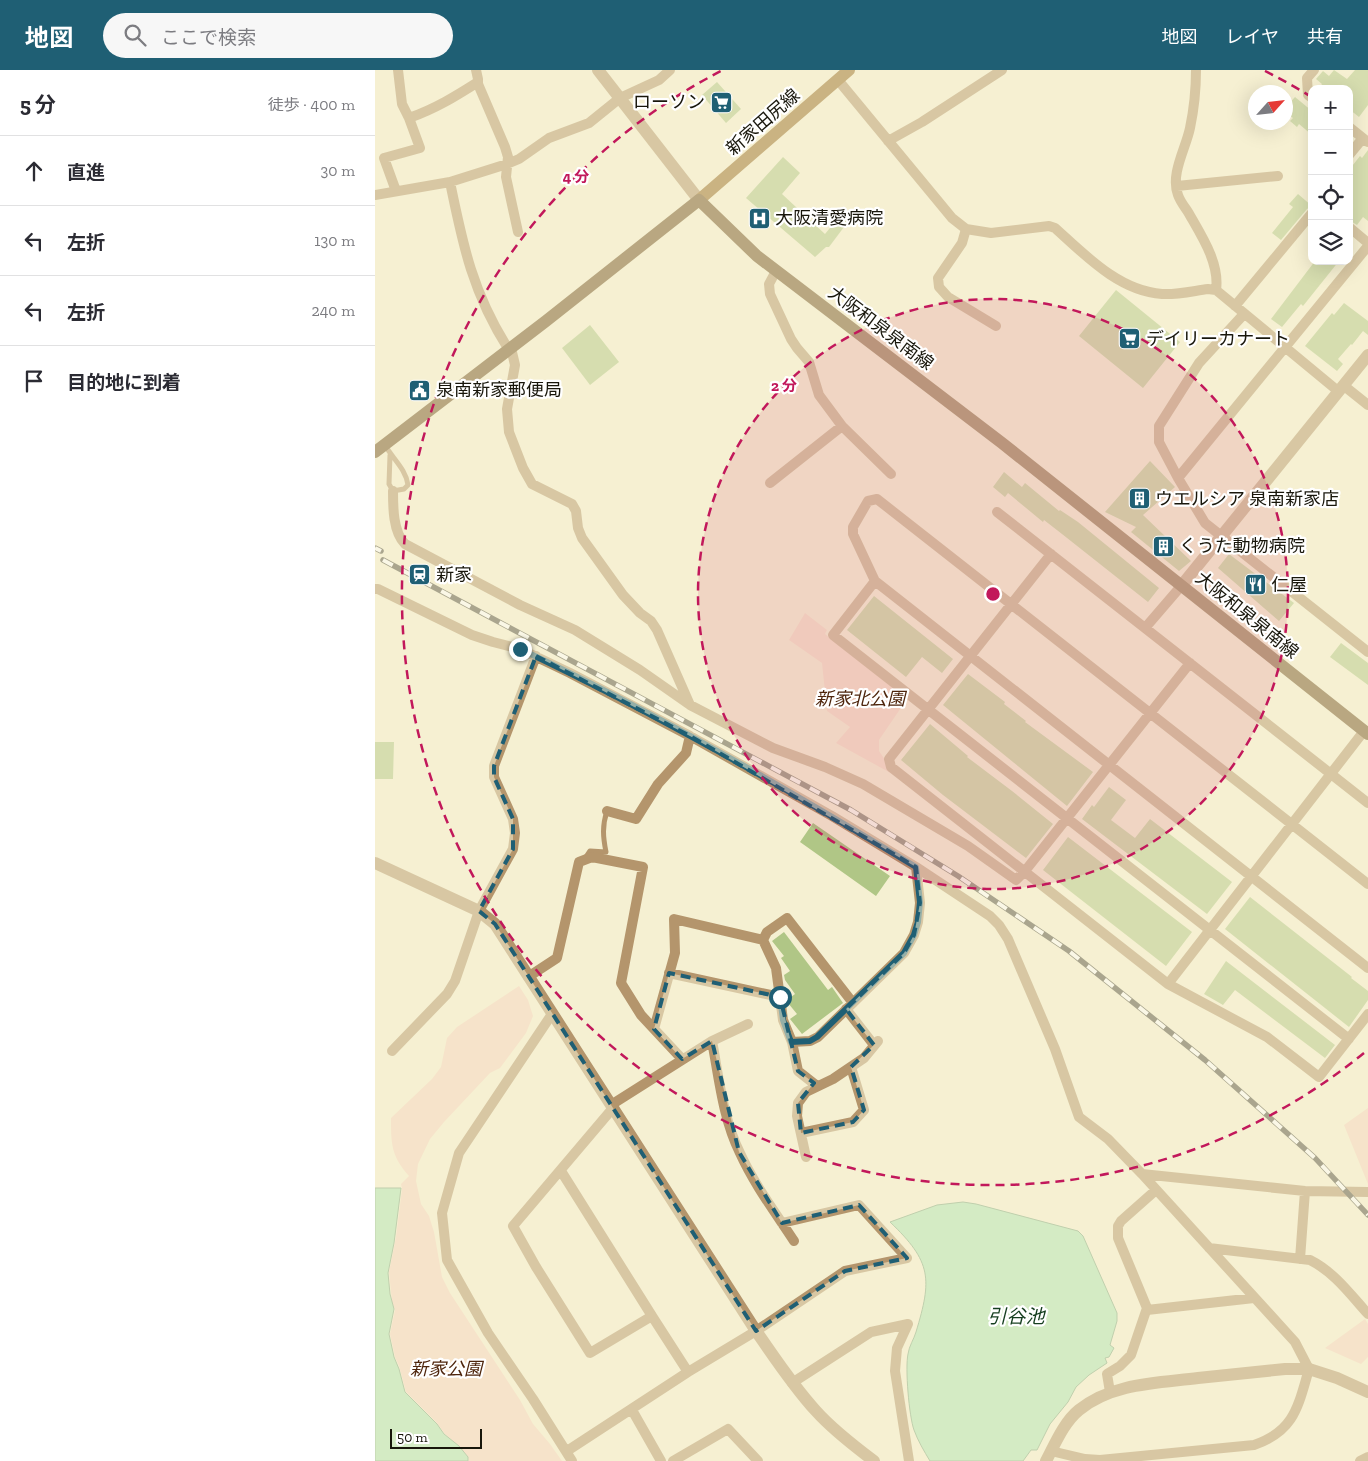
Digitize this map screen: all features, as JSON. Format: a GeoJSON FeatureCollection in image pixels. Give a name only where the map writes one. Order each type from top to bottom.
{"type":"FeatureCollection","features":[{"type":"Feature","properties":{"kind":"main road","name":"新家田尻線"},"geometry":{"type":"LineString","coordinates":[[699,200],[849,70]]}},
{"type":"Feature","properties":{"kind":"main road","name":"大阪和泉泉南線"},"geometry":{"type":"LineString","coordinates":[[699,200],[734,236],[776,271],[1002,443],[1367,731]]}},
{"type":"Feature","properties":{"kind":"main road"},"geometry":{"type":"LineString","coordinates":[[383,451],[699,200]]}},
{"type":"Feature","properties":{"kind":"street"},"geometry":{"type":"LineString","coordinates":[[396,191],[384,158],[420,148],[402,104],[397,70]]}},
{"type":"Feature","properties":{"kind":"street"},"geometry":{"type":"LineString","coordinates":[[476,70],[477,84],[508,157],[506,177],[518,232]]}},
{"type":"Feature","properties":{"kind":"street"},"geometry":{"type":"LineString","coordinates":[[598,70],[699,200]]}},
{"type":"Feature","properties":{"kind":"street"},"geometry":{"type":"LineString","coordinates":[[375,196],[450,182],[519,159],[549,138],[589,123],[620,98],[659,80],[670,70]]}},
{"type":"Feature","properties":{"kind":"street"},"geometry":{"type":"LineString","coordinates":[[888,141],[922,122],[1002,70]]}},
{"type":"Feature","properties":{"kind":"street"},"geometry":{"type":"LineString","coordinates":[[1196,70],[1196,85],[1190,128],[1176,178],[1177,194],[1209,253],[1217,281],[1215,290]]}},
{"type":"Feature","properties":{"kind":"street"},"geometry":{"type":"LineString","coordinates":[[1308,86],[1307,78],[1314,70]]}},
{"type":"Feature","properties":{"kind":"street"},"geometry":{"type":"LineString","coordinates":[[838,80],[952,218],[966,229],[991,232],[1049,226],[1055,228],[1098,266],[1121,280],[1145,291],[1163,294],[1208,289],[1215,290],[1285,347],[1368,406]]}},
{"type":"Feature","properties":{"kind":"street"},"geometry":{"type":"LineString","coordinates":[[409,118],[427,112],[478,82]]}},
{"type":"Feature","properties":{"kind":"street"},"geometry":{"type":"LineString","coordinates":[[1353,130],[1365,140],[1353,150]]}},
{"type":"Feature","properties":{"kind":"street"},"geometry":{"type":"LineString","coordinates":[[1177,186],[1278,176]]}},
{"type":"Feature","properties":{"kind":"street"},"geometry":{"type":"LineString","coordinates":[[450,182],[462,242],[473,279],[485,309],[510,349],[515,365],[507,409],[509,432],[523,468],[532,484],[572,504],[576,510],[578,528],[582,538],[623,595],[640,613],[651,620],[657,630],[690,705]]}},
{"type":"Feature","properties":{"kind":"street"},"geometry":{"type":"LineString","coordinates":[[1235,306],[1308,218]]}},
{"type":"Feature","properties":{"kind":"street"},"geometry":{"type":"LineString","coordinates":[[966,229],[962,243],[938,278],[939,287],[948,297],[996,326]]}},
{"type":"Feature","properties":{"kind":"street"},"geometry":{"type":"LineString","coordinates":[[1178,478],[1368,244],[1353,231]]}},
{"type":"Feature","properties":{"kind":"street"},"geometry":{"type":"LineString","coordinates":[[776,271],[769,284],[770,294],[791,339],[809,362],[819,395],[842,426],[891,474]]}},
{"type":"Feature","properties":{"kind":"street"},"geometry":{"type":"LineString","coordinates":[[1244,314],[1199,362],[1159,426],[1159,442],[1205,523],[1368,652]]}},
{"type":"Feature","properties":{"kind":"street"},"geometry":{"type":"LineString","coordinates":[[1145,628],[1368,355]]}},
{"type":"Feature","properties":{"kind":"street"},"geometry":{"type":"LineString","coordinates":[[770,483],[842,426]]}},
{"type":"Feature","properties":{"kind":"street"},"geometry":{"type":"LineString","coordinates":[[393,491],[397,532],[405,544],[520,605],[575,630],[640,670],[690,705],[773,748],[825,767],[863,784],[968,846],[1016,880],[1190,663]]}},
{"type":"Feature","properties":{"kind":"street"},"geometry":{"type":"LineString","coordinates":[[1368,884],[877,499],[868,502],[853,527],[853,534],[875,581],[1368,968]]}},
{"type":"Feature","properties":{"kind":"street"},"geometry":{"type":"LineString","coordinates":[[997,512],[1368,803]]}},
{"type":"Feature","properties":{"kind":"street"},"geometry":{"type":"LineString","coordinates":[[1051,554],[889,759],[891,766],[1168,984],[1267,1036],[1319,1077],[1368,1014]]}},
{"type":"Feature","properties":{"kind":"street"},"geometry":{"type":"LineString","coordinates":[[875,581],[833,635],[1349,1039]]}},
{"type":"Feature","properties":{"kind":"street"},"geometry":{"type":"LineString","coordinates":[[375,589],[472,635],[537,656],[690,736],[832,816],[916,867],[990,916],[999,925],[1008,939],[1055,1049],[1079,1117],[1108,1139],[1142,1174],[1295,1342],[1309,1369],[1298,1406],[1288,1423],[1279,1433],[1255,1445],[1100,1460],[1049,1456],[1067,1423],[1077,1411],[1110,1392],[1145,1384],[1285,1369],[1309,1369],[1337,1378],[1368,1392]]}},
{"type":"Feature","properties":{"kind":"street"},"geometry":{"type":"LineString","coordinates":[[392,1051],[447,994],[455,981],[479,911],[513,849],[515,833],[513,819],[494,777],[494,766],[537,656]]}},
{"type":"Feature","properties":{"kind":"street"},"geometry":{"type":"LineString","coordinates":[[1168,984],[1291,824],[1367,731]]}},
{"type":"Feature","properties":{"kind":"street"},"geometry":{"type":"LineString","coordinates":[[607,812],[637,819],[658,784],[686,753],[690,736]]}},
{"type":"Feature","properties":{"kind":"street"},"geometry":{"type":"LineString","coordinates":[[528,977],[557,958],[579,862],[592,857],[643,867],[621,983],[641,1015],[682,1059]]}},
{"type":"Feature","properties":{"kind":"street"},"geometry":{"type":"LineString","coordinates":[[375,863],[479,911],[495,924],[792,1383],[817,1412],[874,1461]]}},
{"type":"Feature","properties":{"kind":"street"},"geometry":{"type":"LineString","coordinates":[[791,1042],[810,1041],[817,1037],[904,953],[914,935],[918,922],[920,902],[916,867]]}},
{"type":"Feature","properties":{"kind":"street"},"geometry":{"type":"LineString","coordinates":[[763,940],[767,932],[787,918],[876,1043],[864,1058],[833,1079],[806,1092],[798,1103],[797,1116],[806,1157]]}},
{"type":"Feature","properties":{"kind":"street"},"geometry":{"type":"LineString","coordinates":[[654,1028],[675,953],[674,919],[763,940]]}},
{"type":"Feature","properties":{"kind":"street"},"geometry":{"type":"LineString","coordinates":[[763,940],[776,968],[783,1020],[798,1071],[817,1086]]}},
{"type":"Feature","properties":{"kind":"street"},"geometry":{"type":"LineString","coordinates":[[669,973],[780,997]]}},
{"type":"Feature","properties":{"kind":"street"},"geometry":{"type":"LineString","coordinates":[[552,1014],[459,1153],[442,1213],[447,1260],[487,1333],[572,1461]]}},
{"type":"Feature","properties":{"kind":"street"},"geometry":{"type":"LineString","coordinates":[[652,1316],[590,1352],[513,1226],[561,1171],[612,1106],[682,1059],[748,1024]]}},
{"type":"Feature","properties":{"kind":"street"},"geometry":{"type":"LineString","coordinates":[[712,1042],[728,1120],[739,1152],[794,1241]]}},
{"type":"Feature","properties":{"kind":"street"},"geometry":{"type":"LineString","coordinates":[[801,1133],[853,1122],[864,1110],[851,1067]]}},
{"type":"Feature","properties":{"kind":"street"},"geometry":{"type":"LineString","coordinates":[[561,1171],[688,1372]]}},
{"type":"Feature","properties":{"kind":"street"},"geometry":{"type":"LineString","coordinates":[[1142,1174],[1305,1191],[1368,1192]]}},
{"type":"Feature","properties":{"kind":"street"},"geometry":{"type":"LineString","coordinates":[[1110,1392],[1107,1374],[1120,1366],[1131,1355],[1147,1310],[1118,1238],[1119,1226],[1121,1221],[1156,1190]]}},
{"type":"Feature","properties":{"kind":"street"},"geometry":{"type":"LineString","coordinates":[[1300,1259],[1305,1191]]}},
{"type":"Feature","properties":{"kind":"street"},"geometry":{"type":"LineString","coordinates":[[567,1451],[845,1272],[907,1258],[859,1205],[782,1223]]}},
{"type":"Feature","properties":{"kind":"street"},"geometry":{"type":"LineString","coordinates":[[1209,1248],[1310,1260],[1332,1274],[1368,1314]]}},
{"type":"Feature","properties":{"kind":"street"},"geometry":{"type":"LineString","coordinates":[[1147,1310],[1255,1298]]}},
{"type":"Feature","properties":{"kind":"street"},"geometry":{"type":"LineString","coordinates":[[792,1383],[871,1332],[908,1324],[897,1348],[895,1371],[909,1461]]}},
{"type":"Feature","properties":{"kind":"street"},"geometry":{"type":"LineString","coordinates":[[632,1410],[661,1461]]}},
{"type":"Feature","properties":{"kind":"street"},"geometry":{"type":"LineString","coordinates":[[673,1461],[728,1429],[758,1461]]}},
{"type":"Feature","properties":{"kind":"street"},"geometry":{"type":"LineString","coordinates":[[1360,1461],[1368,1457]]}},
{"type":"Feature","properties":{"kind":"lane"},"geometry":{"type":"LineString","coordinates":[[383,451],[396,459],[407,480],[408,485],[404,489],[393,491],[389,484],[383,451]]}},
{"type":"Feature","properties":{"kind":"lane"},"geometry":{"type":"LineString","coordinates":[[584,860],[590,851],[606,852],[603,820],[607,812]]}},
{"type":"Feature","properties":{"kind":"highlighted area"},"geometry":{"type":"Polygon","coordinates":[[[536,656],[690,736],[916,867],[920,903],[914,935],[904,953],[846,1009],[874,1045],[851,1067],[864,1110],[853,1122],[801,1133],[798,1103],[814,1083],[798,1071],[780,997],[669,973],[654,1029],[682,1059],[712,1041],[739,1152],[782,1223],[859,1205],[907,1258],[845,1271],[756,1331],[495,924],[479,911],[513,849],[513,819],[494,777],[494,766],[536,656]]]}},
{"type":"Feature","properties":{"kind":"green space","name":"新家北公園"},"geometry":{"type":"Polygon","coordinates":[[[805,613],[827,630],[825,634],[907,699],[879,740],[879,751],[896,776],[836,743],[850,727],[827,711],[822,663],[789,640],[805,613]]]}},
{"type":"Feature","properties":{"kind":"green space","name":"新家公園"},"geometry":{"type":"Polygon","coordinates":[[[519,986],[528,1000],[533,1016],[526,1033],[500,1068],[490,1073],[430,1139],[418,1164],[416,1181],[421,1204],[429,1216],[434,1232],[442,1277],[450,1293],[520,1400],[533,1424],[562,1461],[469,1461],[459,1446],[445,1434],[436,1422],[406,1392],[395,1357],[390,1334],[395,1310],[392,1302],[389,1272],[396,1237],[401,1184],[409,1176],[403,1169],[393,1149],[391,1118],[432,1079],[441,1067],[447,1038],[457,1027],[519,986]]]}},
{"type":"Feature","properties":{"kind":"green space"},"geometry":{"type":"Polygon","coordinates":[[[1368,1108],[1368,1184],[1344,1125],[1368,1108]]]}},
{"type":"Feature","properties":{"kind":"green space"},"geometry":{"type":"Polygon","coordinates":[[[1365,1319],[1368,1324],[1368,1357],[1361,1364],[1325,1348],[1365,1319]]]}},
{"type":"Feature","properties":{"kind":"water"},"geometry":{"type":"Polygon","coordinates":[[[375,1188],[401,1188],[388,1273],[394,1309],[389,1334],[405,1392],[437,1424],[444,1434],[459,1446],[468,1457],[468,1461],[375,1461],[375,1188]]]}},
{"type":"Feature","properties":{"kind":"water","name":"引谷池"},"geometry":{"type":"Polygon","coordinates":[[[963,1202],[1078,1231],[1083,1236],[1117,1313],[1117,1321],[1110,1345],[1114,1348],[1109,1357],[1105,1358],[1107,1363],[1089,1375],[1076,1387],[1068,1402],[1050,1424],[1037,1450],[1031,1450],[1023,1461],[930,1461],[917,1438],[912,1423],[907,1361],[925,1298],[925,1272],[921,1260],[914,1249],[890,1222],[937,1205],[963,1202]]]}},
{"type":"Feature","properties":{"kind":"building"},"geometry":{"type":"Polygon","coordinates":[[[1334,70],[1347,79],[1355,70],[1368,70],[1368,105],[1359,117],[1353,112],[1353,85],[1321,85],[1316,79],[1323,71],[1329,76],[1334,70]]]}},
{"type":"Feature","properties":{"kind":"building","name":"ローソン"},"geometry":{"type":"Polygon","coordinates":[[[717,82],[741,109],[726,123],[702,95],[717,82]]]}},
{"type":"Feature","properties":{"kind":"building"},"geometry":{"type":"Polygon","coordinates":[[[1295,97],[1308,108],[1308,132],[1299,124],[1297,127],[1293,124],[1293,99],[1295,97]]]}},
{"type":"Feature","properties":{"kind":"building"},"geometry":{"type":"Polygon","coordinates":[[[1368,150],[1368,221],[1363,217],[1357,225],[1353,222],[1353,165],[1360,156],[1362,158],[1368,150]]]}},
{"type":"Feature","properties":{"kind":"building"},"geometry":{"type":"Polygon","coordinates":[[[783,157],[800,173],[782,194],[825,234],[843,212],[850,219],[829,247],[826,247],[815,257],[746,198],[783,157]]]}},
{"type":"Feature","properties":{"kind":"building"},"geometry":{"type":"Polygon","coordinates":[[[1298,194],[1308,203],[1308,208],[1281,240],[1272,233],[1293,207],[1289,204],[1298,194]]]}},
{"type":"Feature","properties":{"kind":"building"},"geometry":{"type":"Polygon","coordinates":[[[1312,265],[1336,265],[1303,306],[1301,304],[1282,327],[1271,319],[1312,265]]]}},
{"type":"Feature","properties":{"kind":"building","name":"デイリーカナート"},"geometry":{"type":"Polygon","coordinates":[[[1116,290],[1180,342],[1143,388],[1079,336],[1116,290]]]}},
{"type":"Feature","properties":{"kind":"building"},"geometry":{"type":"Polygon","coordinates":[[[1344,303],[1368,321],[1368,335],[1363,331],[1338,359],[1343,364],[1337,371],[1305,346],[1332,313],[1334,315],[1344,303]]]}},
{"type":"Feature","properties":{"kind":"building"},"geometry":{"type":"Polygon","coordinates":[[[590,325],[619,362],[590,385],[562,348],[590,325]]]}},
{"type":"Feature","properties":{"kind":"building"},"geometry":{"type":"Polygon","coordinates":[[[420,380],[429,395],[419,401],[411,385],[420,380]]]}},
{"type":"Feature","properties":{"kind":"building","name":"ウエルシア 泉南新家店"},"geometry":{"type":"Polygon","coordinates":[[[1150,461],[1175,487],[1143,515],[1191,561],[1179,571],[1131,532],[1136,527],[1105,512],[1150,461]]]}},
{"type":"Feature","properties":{"kind":"building"},"geometry":{"type":"Polygon","coordinates":[[[1004,472],[1022,487],[1025,483],[1059,511],[1078,522],[1159,588],[1148,602],[1008,493],[1005,497],[993,487],[1004,472]]]}},
{"type":"Feature","properties":{"kind":"building","name":"仁屋"},"geometry":{"type":"Polygon","coordinates":[[[1229,554],[1294,603],[1279,621],[1218,568],[1229,554]]]}},
{"type":"Feature","properties":{"kind":"building"},"geometry":{"type":"Polygon","coordinates":[[[874,596],[953,659],[942,673],[922,657],[906,677],[847,630],[874,596]]]}},
{"type":"Feature","properties":{"kind":"building"},"geometry":{"type":"Polygon","coordinates":[[[1341,643],[1368,663],[1368,685],[1330,657],[1341,643]]]}},
{"type":"Feature","properties":{"kind":"building"},"geometry":{"type":"Polygon","coordinates":[[[968,674],[1005,702],[1004,704],[1025,722],[1093,772],[1067,806],[943,705],[968,674]]]}},
{"type":"Feature","properties":{"kind":"building"},"geometry":{"type":"Polygon","coordinates":[[[930,724],[967,757],[1053,824],[1026,858],[943,795],[901,760],[930,724]]]}},
{"type":"Feature","properties":{"kind":"building"},"geometry":{"type":"Polygon","coordinates":[[[375,742],[394,742],[393,779],[375,779],[375,742]]]}},
{"type":"Feature","properties":{"kind":"building"},"geometry":{"type":"Polygon","coordinates":[[[1109,787],[1126,800],[1111,820],[1135,838],[1150,819],[1232,882],[1207,914],[1082,819],[1109,787]]]}},
{"type":"Feature","properties":{"kind":"building"},"geometry":{"type":"Polygon","coordinates":[[[813,823],[890,876],[876,896],[800,842],[813,823]]]}},
{"type":"Feature","properties":{"kind":"building"},"geometry":{"type":"Polygon","coordinates":[[[1068,837],[1192,932],[1166,966],[1043,870],[1068,837]]]}},
{"type":"Feature","properties":{"kind":"building"},"geometry":{"type":"Polygon","coordinates":[[[1250,897],[1368,991],[1368,1000],[1349,1027],[1225,929],[1250,897]]]}},
{"type":"Feature","properties":{"kind":"building"},"geometry":{"type":"Polygon","coordinates":[[[784,932],[828,990],[832,987],[843,1003],[802,1034],[790,1019],[797,1014],[787,1000],[795,994],[785,980],[784,975],[790,971],[781,958],[784,956],[772,941],[784,932]]]}},
{"type":"Feature","properties":{"kind":"building"},"geometry":{"type":"Polygon","coordinates":[[[1226,961],[1335,1045],[1325,1058],[1235,990],[1223,1005],[1204,994],[1226,961]]]}},
{"type":"Feature","properties":{"kind":"railway"},"geometry":{"type":"LineString","coordinates":[[375,548],[381,551]]}},
{"type":"Feature","properties":{"kind":"railway"},"geometry":{"type":"LineString","coordinates":[[383,560],[851,810],[958,876],[1069,951],[1205,1060],[1315,1158],[1368,1215]]}},
{"type":"Feature","properties":{"kind":"place","name":"ローソン"},"geometry":{"type":"Point","coordinates":[721,102]}},
{"type":"Feature","properties":{"kind":"place","name":"大阪清愛病院"},"geometry":{"type":"Point","coordinates":[759,218]}},
{"type":"Feature","properties":{"kind":"place","name":"デイリーカナート"},"geometry":{"type":"Point","coordinates":[1130,339]}},
{"type":"Feature","properties":{"kind":"place","name":"泉南新家郵便局"},"geometry":{"type":"Point","coordinates":[420,390]}},
{"type":"Feature","properties":{"kind":"place","name":"ウエルシア 泉南新家店"},"geometry":{"type":"Point","coordinates":[1139,499]}},
{"type":"Feature","properties":{"kind":"place","name":"くうた動物病院"},"geometry":{"type":"Point","coordinates":[1163,546]}},
{"type":"Feature","properties":{"kind":"place","name":"新家"},"geometry":{"type":"Point","coordinates":[420,575]}},
{"type":"Feature","properties":{"kind":"place","name":"仁屋"},"geometry":{"type":"Point","coordinates":[1255,585]}},
{"type":"Feature","properties":{"kind":"route"},"geometry":{"type":"LineString","coordinates":[[520,649],[690,736],[832,816],[916,867],[920,902],[918,922],[914,935],[904,953],[817,1037],[810,1041],[791,1042],[783,1020],[780,997]]}}]}
